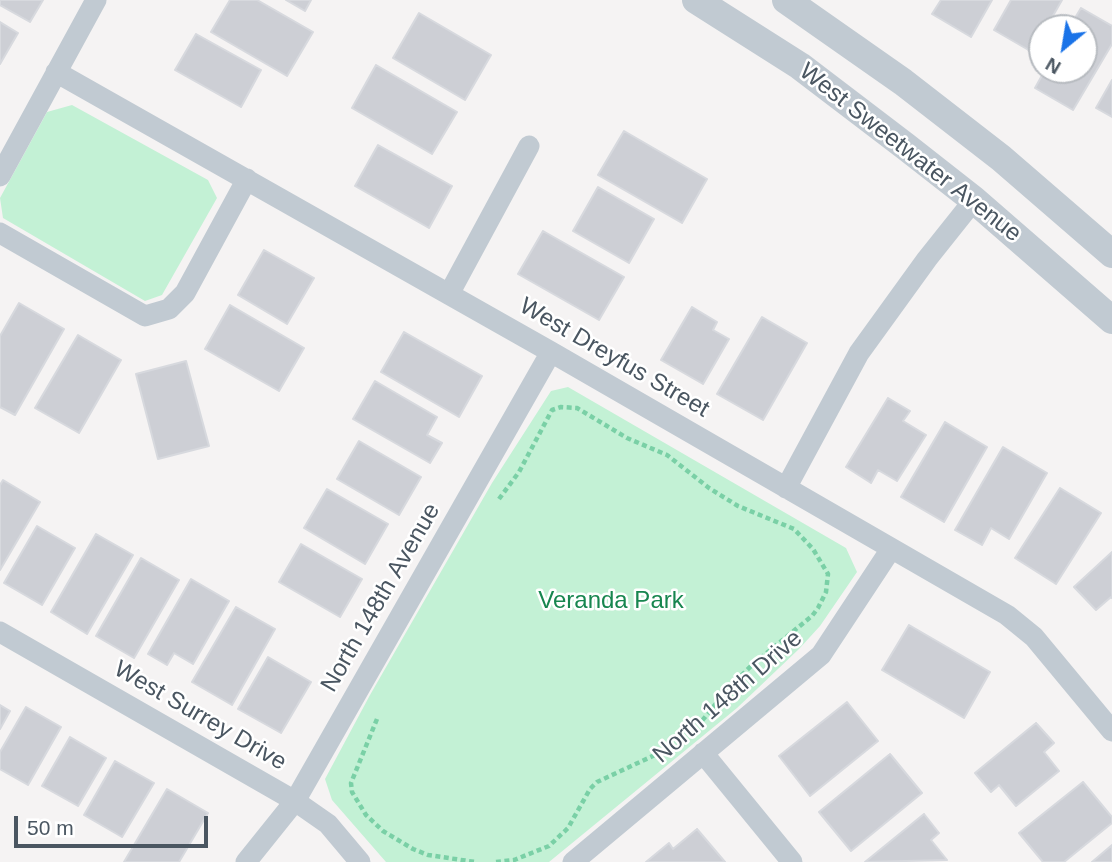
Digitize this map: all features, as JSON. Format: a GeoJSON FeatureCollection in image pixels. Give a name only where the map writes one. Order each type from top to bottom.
{"type":"FeatureCollection","features":[{"type":"Feature","properties":{"kind":"street"},"geometry":{"type":"LineString","coordinates":[[0,176],[96,0]]}},
{"type":"Feature","properties":{"kind":"street","name":"West Sweetwater Avenue"},"geometry":{"type":"LineString","coordinates":[[696,0],[800,66],[974,200],[1112,320]]}},
{"type":"Feature","properties":{"kind":"street","name":"West Sweetwater Avenue"},"geometry":{"type":"LineString","coordinates":[[786,0],[903,82],[990,149],[1112,254]]}},
{"type":"Feature","properties":{"kind":"street","name":"West Dreyfus Street"},"geometry":{"type":"LineString","coordinates":[[57,72],[1007,615],[1034,637],[1112,731]]}},
{"type":"Feature","properties":{"kind":"street"},"geometry":{"type":"LineString","coordinates":[[449,294],[529,146]]}},
{"type":"Feature","properties":{"kind":"street"},"geometry":{"type":"LineString","coordinates":[[0,233],[145,316],[169,309],[185,293],[247,179]]}},
{"type":"Feature","properties":{"kind":"street"},"geometry":{"type":"LineString","coordinates":[[786,488],[859,353],[927,259],[974,200]]}},
{"type":"Feature","properties":{"kind":"street","name":"North 148th Avenue"},"geometry":{"type":"LineString","coordinates":[[246,862],[295,801],[551,352]]}},
{"type":"Feature","properties":{"kind":"street","name":"North 148th Drive"},"geometry":{"type":"LineString","coordinates":[[573,862],[821,655],[891,549]]}},
{"type":"Feature","properties":{"kind":"street","name":"West Surrey Drive"},"geometry":{"type":"LineString","coordinates":[[0,632],[295,801],[328,824],[360,862]]}},
{"type":"Feature","properties":{"kind":"street"},"geometry":{"type":"LineString","coordinates":[[704,753],[792,862]]}},
{"type":"Feature","properties":{"kind":"path"},"geometry":{"type":"LineString","coordinates":[[499,499],[519,472],[552,410],[561,407],[577,408],[627,438],[667,455],[709,488],[738,506],[794,529],[813,549],[828,574],[826,592],[818,608],[744,673],[698,726]]}},
{"type":"Feature","properties":{"kind":"path"},"geometry":{"type":"LineString","coordinates":[[377,719],[351,783],[352,792],[366,815],[383,831],[413,849],[442,860],[475,862]]}},
{"type":"Feature","properties":{"kind":"path"},"geometry":{"type":"LineString","coordinates":[[496,862],[514,860],[549,846],[568,828],[590,789],[597,782],[678,743]]}},
{"type":"Feature","properties":{"kind":"green space"},"geometry":{"type":"Polygon","coordinates":[[[72,105],[208,180],[217,198],[162,295],[145,301],[3,218],[0,198],[47,112],[72,105]]]}},
{"type":"Feature","properties":{"kind":"green space","name":"Veranda Park"},"geometry":{"type":"Polygon","coordinates":[[[568,387],[846,548],[857,572],[820,626],[737,708],[549,862],[386,862],[332,800],[325,779],[492,483],[551,391],[568,387]]]}},
{"type":"Feature","properties":{"kind":"building"},"geometry":{"type":"Polygon","coordinates":[[[0,0],[43,0],[30,22],[0,5],[0,0]]]}},
{"type":"Feature","properties":{"kind":"building"},"geometry":{"type":"Polygon","coordinates":[[[230,0],[257,0],[313,32],[287,76],[211,32],[230,0]]]}},
{"type":"Feature","properties":{"kind":"building"},"geometry":{"type":"Polygon","coordinates":[[[286,0],[311,0],[305,11],[286,0]]]}},
{"type":"Feature","properties":{"kind":"building"},"geometry":{"type":"Polygon","coordinates":[[[941,0],[992,0],[971,37],[932,14],[941,0]]]}},
{"type":"Feature","properties":{"kind":"building"},"geometry":{"type":"Polygon","coordinates":[[[1011,0],[1062,0],[1054,14],[1028,14],[1028,50],[994,30],[1011,0]]]}},
{"type":"Feature","properties":{"kind":"building"},"geometry":{"type":"Polygon","coordinates":[[[1081,8],[1091,14],[1077,14],[1081,8]]]}},
{"type":"Feature","properties":{"kind":"building"},"geometry":{"type":"Polygon","coordinates":[[[419,13],[491,55],[465,100],[393,58],[419,13]]]}},
{"type":"Feature","properties":{"kind":"building"},"geometry":{"type":"Polygon","coordinates":[[[1098,18],[1112,26],[1112,44],[1098,68],[1098,18]]]}},
{"type":"Feature","properties":{"kind":"building"},"geometry":{"type":"Polygon","coordinates":[[[0,22],[18,33],[0,64],[0,22]]]}},
{"type":"Feature","properties":{"kind":"building"},"geometry":{"type":"Polygon","coordinates":[[[196,34],[261,70],[241,107],[175,70],[196,34]]]}},
{"type":"Feature","properties":{"kind":"building"},"geometry":{"type":"Polygon","coordinates":[[[376,65],[457,112],[432,154],[352,108],[376,65]]]}},
{"type":"Feature","properties":{"kind":"building"},"geometry":{"type":"Polygon","coordinates":[[[1112,80],[1112,117],[1096,108],[1112,80]]]}},
{"type":"Feature","properties":{"kind":"building"},"geometry":{"type":"Polygon","coordinates":[[[1037,84],[1088,84],[1073,110],[1035,88],[1037,84]]]}},
{"type":"Feature","properties":{"kind":"building"},"geometry":{"type":"Polygon","coordinates":[[[624,131],[707,179],[682,223],[598,175],[624,131]]]}},
{"type":"Feature","properties":{"kind":"building"},"geometry":{"type":"Polygon","coordinates":[[[378,145],[452,186],[429,228],[355,186],[378,145]]]}},
{"type":"Feature","properties":{"kind":"building"},"geometry":{"type":"Polygon","coordinates":[[[598,187],[654,219],[629,263],[573,231],[598,187]]]}},
{"type":"Feature","properties":{"kind":"building"},"geometry":{"type":"Polygon","coordinates":[[[543,231],[624,277],[599,320],[518,274],[543,231]]]}},
{"type":"Feature","properties":{"kind":"building"},"geometry":{"type":"Polygon","coordinates":[[[264,250],[314,278],[287,324],[238,295],[264,250]]]}},
{"type":"Feature","properties":{"kind":"building"},"geometry":{"type":"Polygon","coordinates":[[[19,303],[64,329],[15,415],[0,407],[0,336],[19,303]]]}},
{"type":"Feature","properties":{"kind":"building"},"geometry":{"type":"Polygon","coordinates":[[[230,305],[304,348],[279,391],[205,349],[230,305]]]}},
{"type":"Feature","properties":{"kind":"building"},"geometry":{"type":"Polygon","coordinates":[[[692,307],[717,322],[713,330],[729,339],[703,384],[661,360],[692,307]]]}},
{"type":"Feature","properties":{"kind":"building"},"geometry":{"type":"Polygon","coordinates":[[[762,317],[807,343],[763,420],[717,394],[762,317]]]}},
{"type":"Feature","properties":{"kind":"building"},"geometry":{"type":"Polygon","coordinates":[[[404,332],[482,376],[459,417],[381,372],[404,332]]]}},
{"type":"Feature","properties":{"kind":"building"},"geometry":{"type":"Polygon","coordinates":[[[78,335],[121,360],[79,433],[35,408],[78,335]]]}},
{"type":"Feature","properties":{"kind":"building"},"geometry":{"type":"Polygon","coordinates":[[[186,361],[209,446],[158,459],[136,374],[186,361]]]}},
{"type":"Feature","properties":{"kind":"building"},"geometry":{"type":"Polygon","coordinates":[[[375,381],[437,417],[427,435],[442,443],[430,463],[353,419],[375,381]]]}},
{"type":"Feature","properties":{"kind":"building"},"geometry":{"type":"Polygon","coordinates":[[[888,398],[910,411],[903,421],[926,435],[897,481],[878,470],[871,483],[846,467],[888,398]]]}},
{"type":"Feature","properties":{"kind":"building"},"geometry":{"type":"Polygon","coordinates":[[[945,422],[987,447],[944,522],[901,497],[945,422]]]}},
{"type":"Feature","properties":{"kind":"building"},"geometry":{"type":"Polygon","coordinates":[[[359,441],[421,477],[399,515],[337,479],[359,441]]]}},
{"type":"Feature","properties":{"kind":"building"},"geometry":{"type":"Polygon","coordinates":[[[1003,447],[1047,473],[1009,539],[991,528],[982,545],[955,530],[1003,447]]]}},
{"type":"Feature","properties":{"kind":"building"},"geometry":{"type":"Polygon","coordinates":[[[3,480],[40,502],[0,570],[0,485],[3,480]]]}},
{"type":"Feature","properties":{"kind":"building"},"geometry":{"type":"Polygon","coordinates":[[[1060,488],[1101,513],[1056,584],[1015,558],[1060,488]]]}},
{"type":"Feature","properties":{"kind":"building"},"geometry":{"type":"Polygon","coordinates":[[[327,489],[388,524],[365,564],[304,528],[327,489]]]}},
{"type":"Feature","properties":{"kind":"building"},"geometry":{"type":"Polygon","coordinates":[[[37,526],[75,548],[42,605],[4,583],[37,526]]]}},
{"type":"Feature","properties":{"kind":"building"},"geometry":{"type":"Polygon","coordinates":[[[96,534],[133,555],[87,634],[51,612],[96,534]]]}},
{"type":"Feature","properties":{"kind":"building"},"geometry":{"type":"Polygon","coordinates":[[[301,544],[362,579],[340,617],[279,582],[301,544]]]}},
{"type":"Feature","properties":{"kind":"building"},"geometry":{"type":"Polygon","coordinates":[[[1112,552],[1112,598],[1096,610],[1074,587],[1112,552]]]}},
{"type":"Feature","properties":{"kind":"building"},"geometry":{"type":"Polygon","coordinates":[[[141,558],[179,580],[134,658],[96,636],[141,558]]]}},
{"type":"Feature","properties":{"kind":"building"},"geometry":{"type":"Polygon","coordinates":[[[191,579],[229,601],[193,664],[174,653],[167,665],[148,654],[191,579]]]}},
{"type":"Feature","properties":{"kind":"building"},"geometry":{"type":"Polygon","coordinates":[[[236,607],[275,629],[232,705],[192,682],[236,607]]]}},
{"type":"Feature","properties":{"kind":"building"},"geometry":{"type":"Polygon","coordinates":[[[909,625],[990,672],[964,718],[882,670],[909,625]]]}},
{"type":"Feature","properties":{"kind":"building"},"geometry":{"type":"Polygon","coordinates":[[[268,657],[311,682],[281,733],[238,709],[268,657]]]}},
{"type":"Feature","properties":{"kind":"building"},"geometry":{"type":"Polygon","coordinates":[[[847,702],[878,741],[810,796],[779,756],[847,702]]]}},
{"type":"Feature","properties":{"kind":"building"},"geometry":{"type":"Polygon","coordinates":[[[0,705],[10,711],[0,729],[0,705]]]}},
{"type":"Feature","properties":{"kind":"building"},"geometry":{"type":"Polygon","coordinates":[[[26,707],[61,727],[28,785],[0,769],[0,752],[26,707]]]}},
{"type":"Feature","properties":{"kind":"building"},"geometry":{"type":"Polygon","coordinates":[[[1036,723],[1054,743],[1044,752],[1059,771],[1016,806],[999,785],[991,792],[975,773],[1036,723]]]}},
{"type":"Feature","properties":{"kind":"building"},"geometry":{"type":"Polygon","coordinates":[[[70,737],[106,758],[78,806],[42,786],[70,737]]]}},
{"type":"Feature","properties":{"kind":"building"},"geometry":{"type":"Polygon","coordinates":[[[890,754],[922,793],[851,851],[819,812],[890,754]]]}},
{"type":"Feature","properties":{"kind":"building"},"geometry":{"type":"Polygon","coordinates":[[[115,761],[154,783],[122,837],[84,815],[115,761]]]}},
{"type":"Feature","properties":{"kind":"building"},"geometry":{"type":"Polygon","coordinates":[[[1083,782],[1112,817],[1112,823],[1064,862],[1043,862],[1019,833],[1083,782]]]}},
{"type":"Feature","properties":{"kind":"building"},"geometry":{"type":"Polygon","coordinates":[[[167,789],[208,813],[179,862],[124,862],[167,789]]]}},
{"type":"Feature","properties":{"kind":"building"},"geometry":{"type":"Polygon","coordinates":[[[924,814],[939,833],[931,840],[947,860],[865,862],[924,814]]]}},
{"type":"Feature","properties":{"kind":"building"},"geometry":{"type":"Polygon","coordinates":[[[697,829],[725,862],[646,862],[669,843],[673,849],[697,829]]]}},
{"type":"Feature","properties":{"kind":"building"},"geometry":{"type":"Polygon","coordinates":[[[1112,845],[1112,862],[1092,862],[1112,845]]]}}]}
